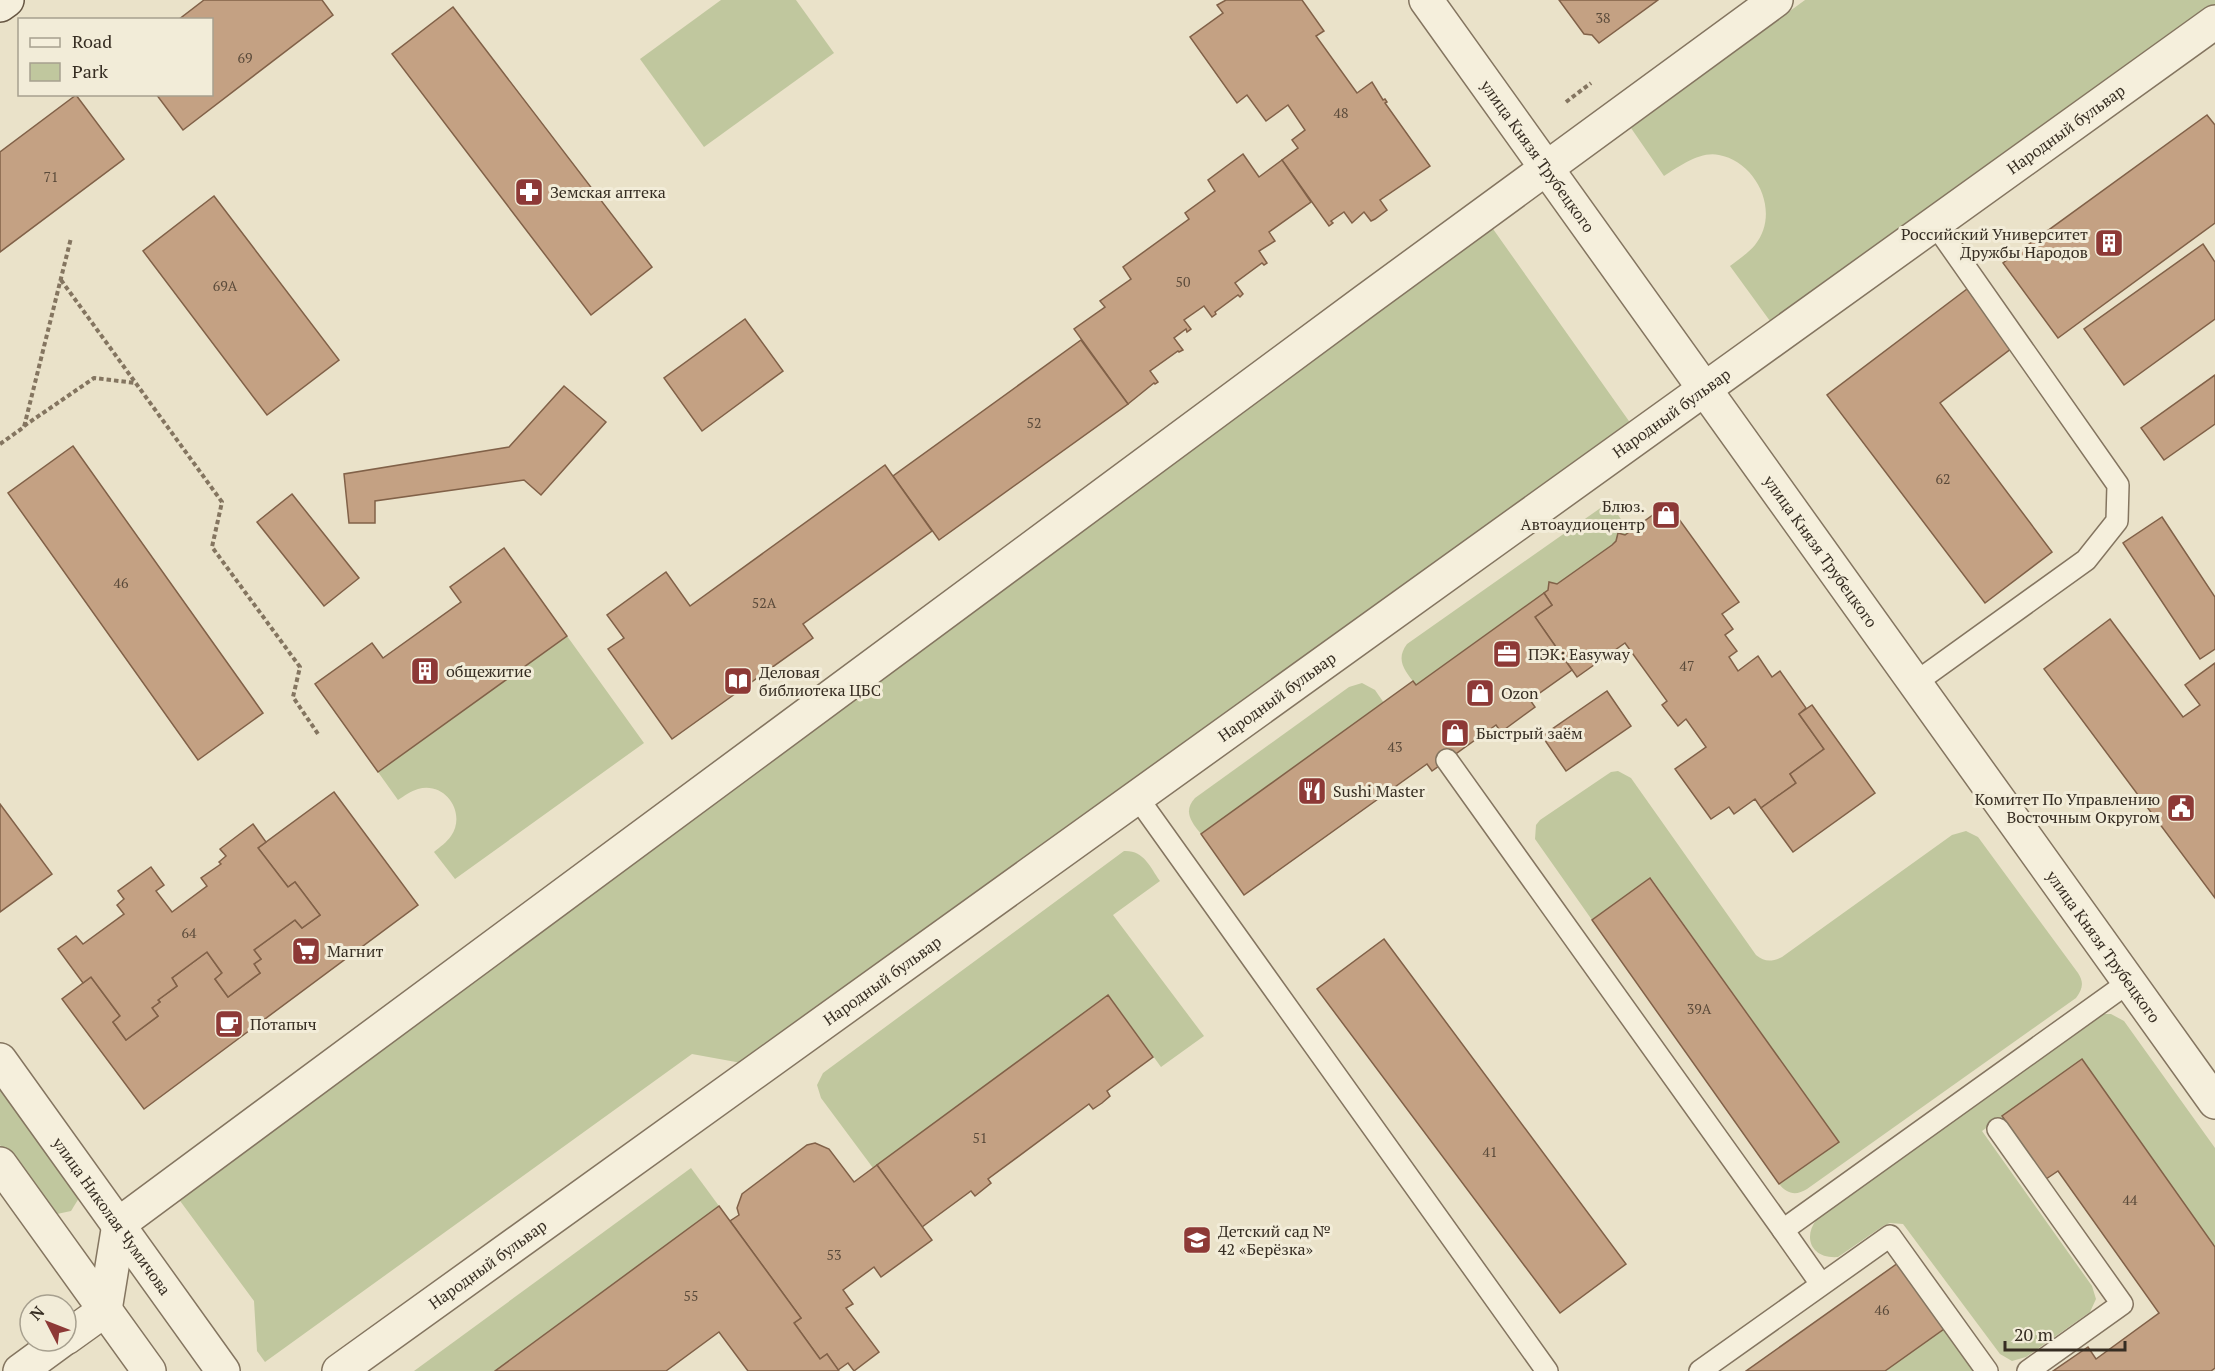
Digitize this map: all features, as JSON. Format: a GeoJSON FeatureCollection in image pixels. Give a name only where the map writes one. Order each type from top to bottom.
{"type":"FeatureCollection","features":[{"type":"Feature","properties":{"kind":"street"},"geometry":{"type":"LineString","coordinates":[[0,5],[7,0]]}},
{"type":"Feature","properties":{"kind":"street","name":"улица Князя Трубецкого"},"geometry":{"type":"LineString","coordinates":[[1426,0],[2215,1102]]}},
{"type":"Feature","properties":{"kind":"street"},"geometry":{"type":"LineString","coordinates":[[78,1329],[105,1310],[119,1224],[1365,301],[1776,0]]}},
{"type":"Feature","properties":{"kind":"street","name":"Народный бульвар"},"geometry":{"type":"LineString","coordinates":[[339,1371],[2215,22]]}},
{"type":"Feature","properties":{"kind":"street","name":"улица Николая Чумичова"},"geometry":{"type":"LineString","coordinates":[[0,1060],[223,1371]]}},
{"type":"Feature","properties":{"kind":"street"},"geometry":{"type":"LineString","coordinates":[[0,1164],[149,1371]]}},
{"type":"Feature","properties":{"kind":"street"},"geometry":{"type":"LineString","coordinates":[[20,1371],[45,1353]]}},
{"type":"Feature","properties":{"kind":"lane"},"geometry":{"type":"LineString","coordinates":[[1915,684],[2086,560],[2117,521],[2118,485],[1935,224]]}},
{"type":"Feature","properties":{"kind":"lane"},"geometry":{"type":"LineString","coordinates":[[1447,760],[1821,1284]]}},
{"type":"Feature","properties":{"kind":"lane"},"geometry":{"type":"LineString","coordinates":[[1137,797],[1547,1371]]}},
{"type":"Feature","properties":{"kind":"lane"},"geometry":{"type":"LineString","coordinates":[[1783,1230],[2129,982]]}},
{"type":"Feature","properties":{"kind":"lane"},"geometry":{"type":"LineString","coordinates":[[1998,1130],[2122,1304],[2028,1371]]}},
{"type":"Feature","properties":{"kind":"lane"},"geometry":{"type":"LineString","coordinates":[[1700,1371],[1890,1236],[1987,1371]]}},
{"type":"Feature","properties":{"kind":"path"},"geometry":{"type":"LineString","coordinates":[[1566,102],[1592,83]]}},
{"type":"Feature","properties":{"kind":"path"},"geometry":{"type":"LineString","coordinates":[[24,427],[71,238]]}},
{"type":"Feature","properties":{"kind":"path"},"geometry":{"type":"LineString","coordinates":[[61,280],[222,502],[212,547],[300,667],[293,698],[318,734]]}},
{"type":"Feature","properties":{"kind":"path"},"geometry":{"type":"LineString","coordinates":[[0,444],[94,378],[136,383]]}},
{"type":"Feature","properties":{"kind":"green space"},"geometry":{"type":"Polygon","coordinates":[[[721,0],[796,0],[834,53],[704,147],[640,59],[721,0]]]}},
{"type":"Feature","properties":{"kind":"green space"},"geometry":{"type":"Polygon","coordinates":[[[1805,0],[2215,0],[2215,19],[1778,332],[1730,266],[1755,245],[1766,218],[1765,204],[1754,178],[1733,160],[1712,154],[1690,160],[1664,176],[1631,128],[1805,0]]]}},
{"type":"Feature","properties":{"kind":"green space"},"geometry":{"type":"Polygon","coordinates":[[[1486,219],[1636,431],[758,1066],[692,1054],[265,1362],[257,1351],[254,1301],[172,1190],[1486,219]]]}},
{"type":"Feature","properties":{"kind":"green space"},"geometry":{"type":"Polygon","coordinates":[[[1609,502],[1630,532],[1625,535],[1618,534],[1612,545],[1557,584],[1550,582],[1548,590],[1416,685],[1403,665],[1402,655],[1407,644],[1609,502]]]}},
{"type":"Feature","properties":{"kind":"green space"},"geometry":{"type":"Polygon","coordinates":[[[567,636],[644,743],[455,879],[434,852],[449,838],[455,827],[455,809],[451,801],[445,794],[428,788],[415,790],[398,800],[378,772],[567,636]]]}},
{"type":"Feature","properties":{"kind":"green space"},"geometry":{"type":"Polygon","coordinates":[[[1362,683],[1375,690],[1384,703],[1201,834],[1189,812],[1189,807],[1195,798],[1349,687],[1362,683]]]}},
{"type":"Feature","properties":{"kind":"green space"},"geometry":{"type":"Polygon","coordinates":[[[1618,771],[1631,778],[1756,955],[1762,959],[1771,960],[1782,957],[1952,835],[1966,831],[1978,837],[2078,973],[2082,982],[2080,992],[2076,998],[1807,1189],[1799,1193],[1788,1192],[1779,1184],[1839,1142],[1651,878],[1592,920],[1535,839],[1536,825],[1540,820],[1611,772],[1618,771]]]}},
{"type":"Feature","properties":{"kind":"green space"},"geometry":{"type":"Polygon","coordinates":[[[1124,851],[1131,851],[1142,856],[1160,881],[1113,915],[1204,1036],[1161,1067],[1109,996],[873,1168],[821,1098],[817,1085],[823,1073],[1124,851]]]}},
{"type":"Feature","properties":{"kind":"green space"},"geometry":{"type":"Polygon","coordinates":[[[2104,1014],[2111,1014],[2124,1021],[2215,1148],[2215,1247],[2082,1060],[1982,1131],[2092,1286],[2096,1299],[2090,1312],[2026,1357],[2012,1361],[2000,1354],[1903,1224],[1890,1223],[1883,1226],[1838,1257],[1829,1257],[1816,1251],[1810,1240],[1810,1233],[1817,1219],[2104,1014]]]}},
{"type":"Feature","properties":{"kind":"green space"},"geometry":{"type":"Polygon","coordinates":[[[0,1080],[78,1191],[79,1198],[71,1211],[57,1214],[44,1206],[0,1145],[0,1080]]]}},
{"type":"Feature","properties":{"kind":"green space"},"geometry":{"type":"Polygon","coordinates":[[[691,1168],[719,1206],[495,1371],[414,1371],[691,1168]]]}},
{"type":"Feature","properties":{"kind":"green space"},"geometry":{"type":"Polygon","coordinates":[[[1944,1329],[1973,1371],[1885,1371],[1944,1329]]]}},
{"type":"Feature","properties":{"kind":"building"},"geometry":{"type":"Polygon","coordinates":[[[204,0],[322,0],[333,15],[183,130],[158,96],[213,96],[213,18],[181,18],[204,0]]]}},
{"type":"Feature","properties":{"kind":"building"},"geometry":{"type":"Polygon","coordinates":[[[1226,0],[1302,0],[1324,31],[1316,36],[1357,93],[1372,82],[1383,100],[1385,99],[1387,102],[1385,103],[1430,166],[1380,200],[1387,210],[1375,219],[1371,221],[1364,212],[1352,223],[1344,212],[1331,221],[1333,223],[1329,226],[1282,160],[1298,148],[1292,140],[1305,130],[1288,105],[1266,121],[1247,95],[1237,103],[1190,37],[1223,13],[1217,5],[1226,0]]]}},
{"type":"Feature","properties":{"kind":"building"},"geometry":{"type":"Polygon","coordinates":[[[1559,0],[1658,0],[1599,43],[1592,35],[1584,34],[1559,0]]]}},
{"type":"Feature","properties":{"kind":"building"},"geometry":{"type":"Polygon","coordinates":[[[453,7],[652,267],[591,315],[392,54],[453,7]]]}},
{"type":"Feature","properties":{"kind":"building"},"geometry":{"type":"Polygon","coordinates":[[[77,96],[124,159],[0,252],[0,152],[77,96]]]}},
{"type":"Feature","properties":{"kind":"building","name":"Российский Университет Дружбы Народов"},"geometry":{"type":"Polygon","coordinates":[[[2207,115],[2215,125],[2215,223],[2058,338],[2003,263],[2207,115]]]}},
{"type":"Feature","properties":{"kind":"building"},"geometry":{"type":"Polygon","coordinates":[[[1243,154],[1259,177],[1282,160],[1311,202],[1269,232],[1275,241],[1259,251],[1267,263],[1264,265],[1262,263],[1235,283],[1243,294],[1240,297],[1238,295],[1215,312],[1216,314],[1212,317],[1204,306],[1184,320],[1191,329],[1187,332],[1186,329],[1174,338],[1183,350],[1178,351],[1150,371],[1158,382],[1128,404],[1074,329],[1105,307],[1100,301],[1131,279],[1123,267],[1189,219],[1185,213],[1215,191],[1208,180],[1243,154]]]}},
{"type":"Feature","properties":{"kind":"building"},"geometry":{"type":"Polygon","coordinates":[[[214,196],[339,360],[267,415],[143,251],[214,196]]]}},
{"type":"Feature","properties":{"kind":"building"},"geometry":{"type":"Polygon","coordinates":[[[2203,244],[2215,262],[2215,319],[2124,385],[2084,329],[2203,244]]]}},
{"type":"Feature","properties":{"kind":"building"},"geometry":{"type":"Polygon","coordinates":[[[1967,289],[2012,348],[1940,403],[2052,552],[1985,603],[1827,395],[1967,289]]]}},
{"type":"Feature","properties":{"kind":"building"},"geometry":{"type":"Polygon","coordinates":[[[745,319],[783,371],[702,431],[664,378],[745,319]]]}},
{"type":"Feature","properties":{"kind":"building"},"geometry":{"type":"Polygon","coordinates":[[[1081,340],[1128,404],[939,540],[893,476],[1081,340]]]}},
{"type":"Feature","properties":{"kind":"building"},"geometry":{"type":"Polygon","coordinates":[[[2215,375],[2215,424],[2164,460],[2141,428],[2215,375]]]}},
{"type":"Feature","properties":{"kind":"building"},"geometry":{"type":"Polygon","coordinates":[[[564,386],[606,422],[541,495],[524,480],[375,501],[375,523],[349,523],[344,474],[509,447],[564,386]]]}},
{"type":"Feature","properties":{"kind":"building"},"geometry":{"type":"Polygon","coordinates":[[[73,446],[263,713],[198,760],[8,493],[73,446]]]}},
{"type":"Feature","properties":{"kind":"building"},"geometry":{"type":"Polygon","coordinates":[[[885,465],[932,531],[803,624],[813,638],[672,739],[608,649],[624,638],[607,615],[666,572],[690,606],[885,465]]]}},
{"type":"Feature","properties":{"kind":"building"},"geometry":{"type":"Polygon","coordinates":[[[292,494],[359,578],[324,606],[257,522],[292,494]]]}},
{"type":"Feature","properties":{"kind":"building"},"geometry":{"type":"Polygon","coordinates":[[[1668,504],[1739,602],[1722,614],[1733,629],[1725,635],[1737,651],[1729,657],[1738,671],[1758,656],[1772,677],[1780,671],[1806,708],[1799,714],[1824,749],[1790,774],[1796,783],[1761,808],[1755,799],[1734,814],[1729,807],[1711,819],[1675,769],[1706,747],[1686,719],[1678,726],[1662,705],[1667,701],[1625,643],[1577,677],[1535,617],[1552,605],[1544,593],[1548,590],[1549,582],[1557,584],[1612,545],[1618,533],[1625,535],[1668,504]]]}},
{"type":"Feature","properties":{"kind":"building"},"geometry":{"type":"Polygon","coordinates":[[[2162,517],[2215,597],[2215,649],[2200,659],[2123,543],[2162,517]]]}},
{"type":"Feature","properties":{"kind":"building","name":"общежитие"},"geometry":{"type":"Polygon","coordinates":[[[504,548],[567,636],[378,772],[315,684],[372,643],[383,658],[461,602],[450,587],[504,548]]]}},
{"type":"Feature","properties":{"kind":"building"},"geometry":{"type":"Polygon","coordinates":[[[1544,593],[1552,605],[1535,617],[1572,670],[1530,700],[1535,707],[1501,732],[1496,725],[1432,771],[1427,764],[1244,895],[1201,834],[1413,681],[1416,685],[1544,593]]]}},
{"type":"Feature","properties":{"kind":"building","name":"Комитет По Управлению Восточным Округом"},"geometry":{"type":"Polygon","coordinates":[[[2110,619],[2183,717],[2200,705],[2185,685],[2215,663],[2215,898],[2044,669],[2110,619]]]}},
{"type":"Feature","properties":{"kind":"building"},"geometry":{"type":"Polygon","coordinates":[[[1607,691],[1631,726],[1566,771],[1542,736],[1607,691]]]}},
{"type":"Feature","properties":{"kind":"building"},"geometry":{"type":"Polygon","coordinates":[[[1812,705],[1875,793],[1793,852],[1761,808],[1796,783],[1790,774],[1824,749],[1799,714],[1812,705]]]}},
{"type":"Feature","properties":{"kind":"building","name":"Магнит"},"geometry":{"type":"Polygon","coordinates":[[[334,792],[418,905],[144,1109],[62,999],[91,977],[120,1016],[113,1022],[126,1040],[158,1016],[152,1008],[160,1002],[158,1000],[177,986],[172,978],[207,952],[222,973],[215,979],[228,997],[260,973],[254,964],[261,959],[254,950],[295,920],[302,928],[320,915],[295,882],[288,887],[258,848],[334,792]]]}},
{"type":"Feature","properties":{"kind":"building"},"geometry":{"type":"Polygon","coordinates":[[[0,804],[52,874],[0,912],[0,804]]]}},
{"type":"Feature","properties":{"kind":"building"},"geometry":{"type":"Polygon","coordinates":[[[253,824],[266,842],[258,848],[288,887],[295,882],[320,915],[302,928],[295,920],[254,950],[261,959],[254,964],[260,973],[228,997],[215,979],[222,973],[207,952],[172,978],[177,986],[158,1000],[160,1002],[152,1008],[158,1016],[126,1040],[113,1022],[120,1016],[91,977],[83,983],[58,949],[76,936],[83,944],[124,914],[117,905],[124,899],[118,891],[151,867],[164,885],[156,891],[172,912],[207,886],[201,878],[221,864],[219,862],[226,856],[220,849],[253,824]]]}},
{"type":"Feature","properties":{"kind":"building"},"geometry":{"type":"Polygon","coordinates":[[[1650,878],[1839,1142],[1779,1184],[1592,920],[1650,878]]]}},
{"type":"Feature","properties":{"kind":"building"},"geometry":{"type":"Polygon","coordinates":[[[1384,939],[1626,1264],[1560,1313],[1317,989],[1384,939]]]}},
{"type":"Feature","properties":{"kind":"building"},"geometry":{"type":"Polygon","coordinates":[[[1108,995],[1153,1057],[1107,1091],[1110,1096],[1102,1103],[1093,1109],[1089,1104],[988,1179],[991,1183],[975,1196],[971,1191],[922,1227],[877,1165],[1108,995]]]}},
{"type":"Feature","properties":{"kind":"building"},"geometry":{"type":"Polygon","coordinates":[[[2082,1059],[2215,1247],[2215,1368],[2211,1371],[2053,1371],[2088,1347],[2096,1359],[2159,1313],[2058,1171],[2046,1179],[2002,1116],[2082,1059]]]}},
{"type":"Feature","properties":{"kind":"building"},"geometry":{"type":"Polygon","coordinates":[[[815,1143],[829,1149],[854,1182],[877,1165],[932,1240],[881,1277],[874,1267],[843,1290],[853,1304],[846,1308],[879,1352],[854,1371],[848,1363],[838,1370],[827,1354],[820,1359],[794,1323],[801,1318],[730,1221],[739,1215],[737,1208],[742,1194],[807,1145],[815,1143]]]}},
{"type":"Feature","properties":{"kind":"building"},"geometry":{"type":"Polygon","coordinates":[[[719,1206],[801,1318],[794,1323],[820,1359],[827,1354],[839,1371],[748,1371],[719,1332],[666,1371],[495,1371],[719,1206]]]}},
{"type":"Feature","properties":{"kind":"building"},"geometry":{"type":"Polygon","coordinates":[[[1898,1263],[1944,1329],[1885,1371],[1746,1371],[1898,1263]]]}},
{"type":"Feature","properties":{"kind":"place","name":"Земская аптека"},"geometry":{"type":"Point","coordinates":[529,192]}},
{"type":"Feature","properties":{"kind":"place","name":"Российский Университет Дружбы Народов"},"geometry":{"type":"Point","coordinates":[2109,243]}},
{"type":"Feature","properties":{"kind":"place","name":"Блюз. Автоаудиоцентр"},"geometry":{"type":"Point","coordinates":[1666,515]}},
{"type":"Feature","properties":{"kind":"place","name":"ПЭК: Easyway"},"geometry":{"type":"Point","coordinates":[1507,654]}},
{"type":"Feature","properties":{"kind":"place","name":"общежитие"},"geometry":{"type":"Point","coordinates":[425,671]}},
{"type":"Feature","properties":{"kind":"place","name":"Деловая библиотека ЦБС"},"geometry":{"type":"Point","coordinates":[738,681]}},
{"type":"Feature","properties":{"kind":"place","name":"Ozon"},"geometry":{"type":"Point","coordinates":[1480,693]}},
{"type":"Feature","properties":{"kind":"place","name":"Быстрый заём"},"geometry":{"type":"Point","coordinates":[1455,733]}},
{"type":"Feature","properties":{"kind":"place","name":"Sushi Master"},"geometry":{"type":"Point","coordinates":[1312,791]}},
{"type":"Feature","properties":{"kind":"place","name":"Комитет По Управлению Восточным Округом"},"geometry":{"type":"Point","coordinates":[2181,808]}},
{"type":"Feature","properties":{"kind":"place","name":"Магнит"},"geometry":{"type":"Point","coordinates":[306,951]}},
{"type":"Feature","properties":{"kind":"place","name":"Потапыч"},"geometry":{"type":"Point","coordinates":[229,1024]}},
{"type":"Feature","properties":{"kind":"place","name":"Детский сад № 42 «Берёзка»"},"geometry":{"type":"Point","coordinates":[1197,1240]}}]}
